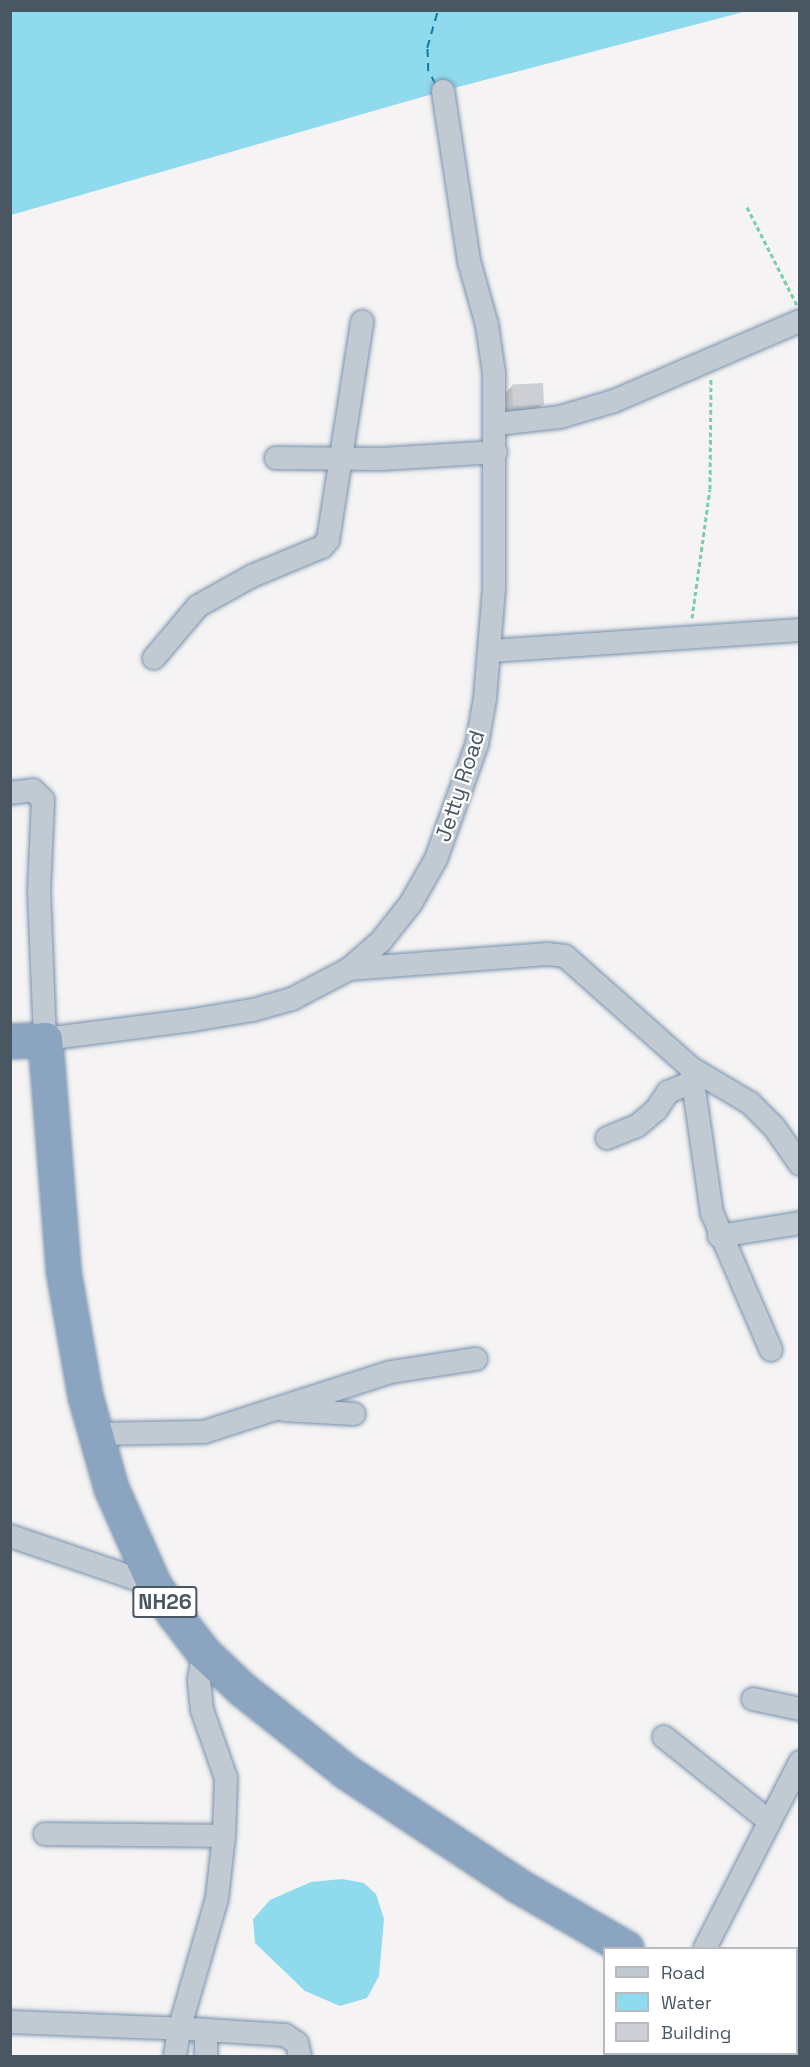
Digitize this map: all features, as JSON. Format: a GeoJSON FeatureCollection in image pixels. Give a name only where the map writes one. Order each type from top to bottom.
{"type":"FeatureCollection","features":[{"type":"Feature","properties":{"kind":"highway"},"geometry":{"type":"LineString","coordinates":[[10,1041],[45,1039]]}},
{"type":"Feature","properties":{"kind":"highway","name":"NH26"},"geometry":{"type":"LineString","coordinates":[[45,1039],[63,1270],[94,1434],[111,1488],[154,1585],[204,1653],[242,1689],[345,1771],[517,1885],[624,1947]]}},
{"type":"Feature","properties":{"kind":"street","name":"Jetty Road"},"geometry":{"type":"LineString","coordinates":[[45,1039],[253,1010],[292,999],[349,969],[381,941],[411,903],[436,859],[469,772],[485,699],[491,651],[497,424],[487,325],[469,261],[443,91]]}},
{"type":"Feature","properties":{"kind":"street"},"geometry":{"type":"LineString","coordinates":[[497,424],[560,417],[614,400],[800,321]]}},
{"type":"Feature","properties":{"kind":"street"},"geometry":{"type":"LineString","coordinates":[[154,658],[198,606],[242,580],[322,548],[332,532],[339,459],[362,322]]}},
{"type":"Feature","properties":{"kind":"street"},"geometry":{"type":"LineString","coordinates":[[276,458],[339,459],[496,452]]}},
{"type":"Feature","properties":{"kind":"street"},"geometry":{"type":"LineString","coordinates":[[491,651],[800,630]]}},
{"type":"Feature","properties":{"kind":"street"},"geometry":{"type":"LineString","coordinates":[[10,793],[33,790],[43,800],[39,890],[45,1039]]}},
{"type":"Feature","properties":{"kind":"street"},"geometry":{"type":"LineString","coordinates":[[349,969],[547,954],[565,956],[692,1076],[750,1102],[797,1156]]}},
{"type":"Feature","properties":{"kind":"street"},"geometry":{"type":"LineString","coordinates":[[607,1138],[637,1126],[656,1110],[668,1092],[692,1076]]}},
{"type":"Feature","properties":{"kind":"street"},"geometry":{"type":"LineString","coordinates":[[692,1076],[712,1213],[719,1236],[771,1350]]}},
{"type":"Feature","properties":{"kind":"street"},"geometry":{"type":"LineString","coordinates":[[719,1236],[800,1223]]}},
{"type":"Feature","properties":{"kind":"street"},"geometry":{"type":"LineString","coordinates":[[94,1434],[204,1432],[391,1372],[476,1359]]}},
{"type":"Feature","properties":{"kind":"street"},"geometry":{"type":"LineString","coordinates":[[273,1409],[354,1414]]}},
{"type":"Feature","properties":{"kind":"street"},"geometry":{"type":"LineString","coordinates":[[10,1536],[154,1585]]}},
{"type":"Feature","properties":{"kind":"street"},"geometry":{"type":"LineString","coordinates":[[175,2056],[179,2030],[217,1898],[224,1836],[225,1778],[202,1710],[199,1680],[204,1653]]}},
{"type":"Feature","properties":{"kind":"street"},"geometry":{"type":"LineString","coordinates":[[753,1699],[800,1709]]}},
{"type":"Feature","properties":{"kind":"street"},"geometry":{"type":"LineString","coordinates":[[664,1737],[769,1821]]}},
{"type":"Feature","properties":{"kind":"street"},"geometry":{"type":"LineString","coordinates":[[706,1947],[800,1762]]}},
{"type":"Feature","properties":{"kind":"street"},"geometry":{"type":"LineString","coordinates":[[45,1834],[224,1836]]}},
{"type":"Feature","properties":{"kind":"street"},"geometry":{"type":"LineString","coordinates":[[10,2022],[285,2035],[297,2043],[300,2056]]}},
{"type":"Feature","properties":{"kind":"street"},"geometry":{"type":"LineString","coordinates":[[206,2030],[206,2056]]}},
{"type":"Feature","properties":{"kind":"path"},"geometry":{"type":"LineString","coordinates":[[747,207],[800,309]]}},
{"type":"Feature","properties":{"kind":"path"},"geometry":{"type":"LineString","coordinates":[[689,638],[710,489],[710,358]]}},
{"type":"Feature","properties":{"kind":"water"},"geometry":{"type":"Polygon","coordinates":[[[11,11],[747,11],[443,91],[11,215],[11,11]]]}},
{"type":"Feature","properties":{"kind":"water"},"geometry":{"type":"Polygon","coordinates":[[[342,1879],[364,1883],[376,1894],[384,1919],[379,1976],[367,1998],[340,2006],[305,1991],[255,1943],[253,1919],[270,1900],[311,1882],[342,1879]]]}},
{"type":"Feature","properties":{"kind":"building"},"geometry":{"type":"Polygon","coordinates":[[[543,383],[544,405],[513,407],[512,385],[543,383]]]}},
{"type":"Feature","properties":{"kind":"ferry route"},"geometry":{"type":"LineString","coordinates":[[435,84],[428,71],[427,48],[438,10]]}}]}
